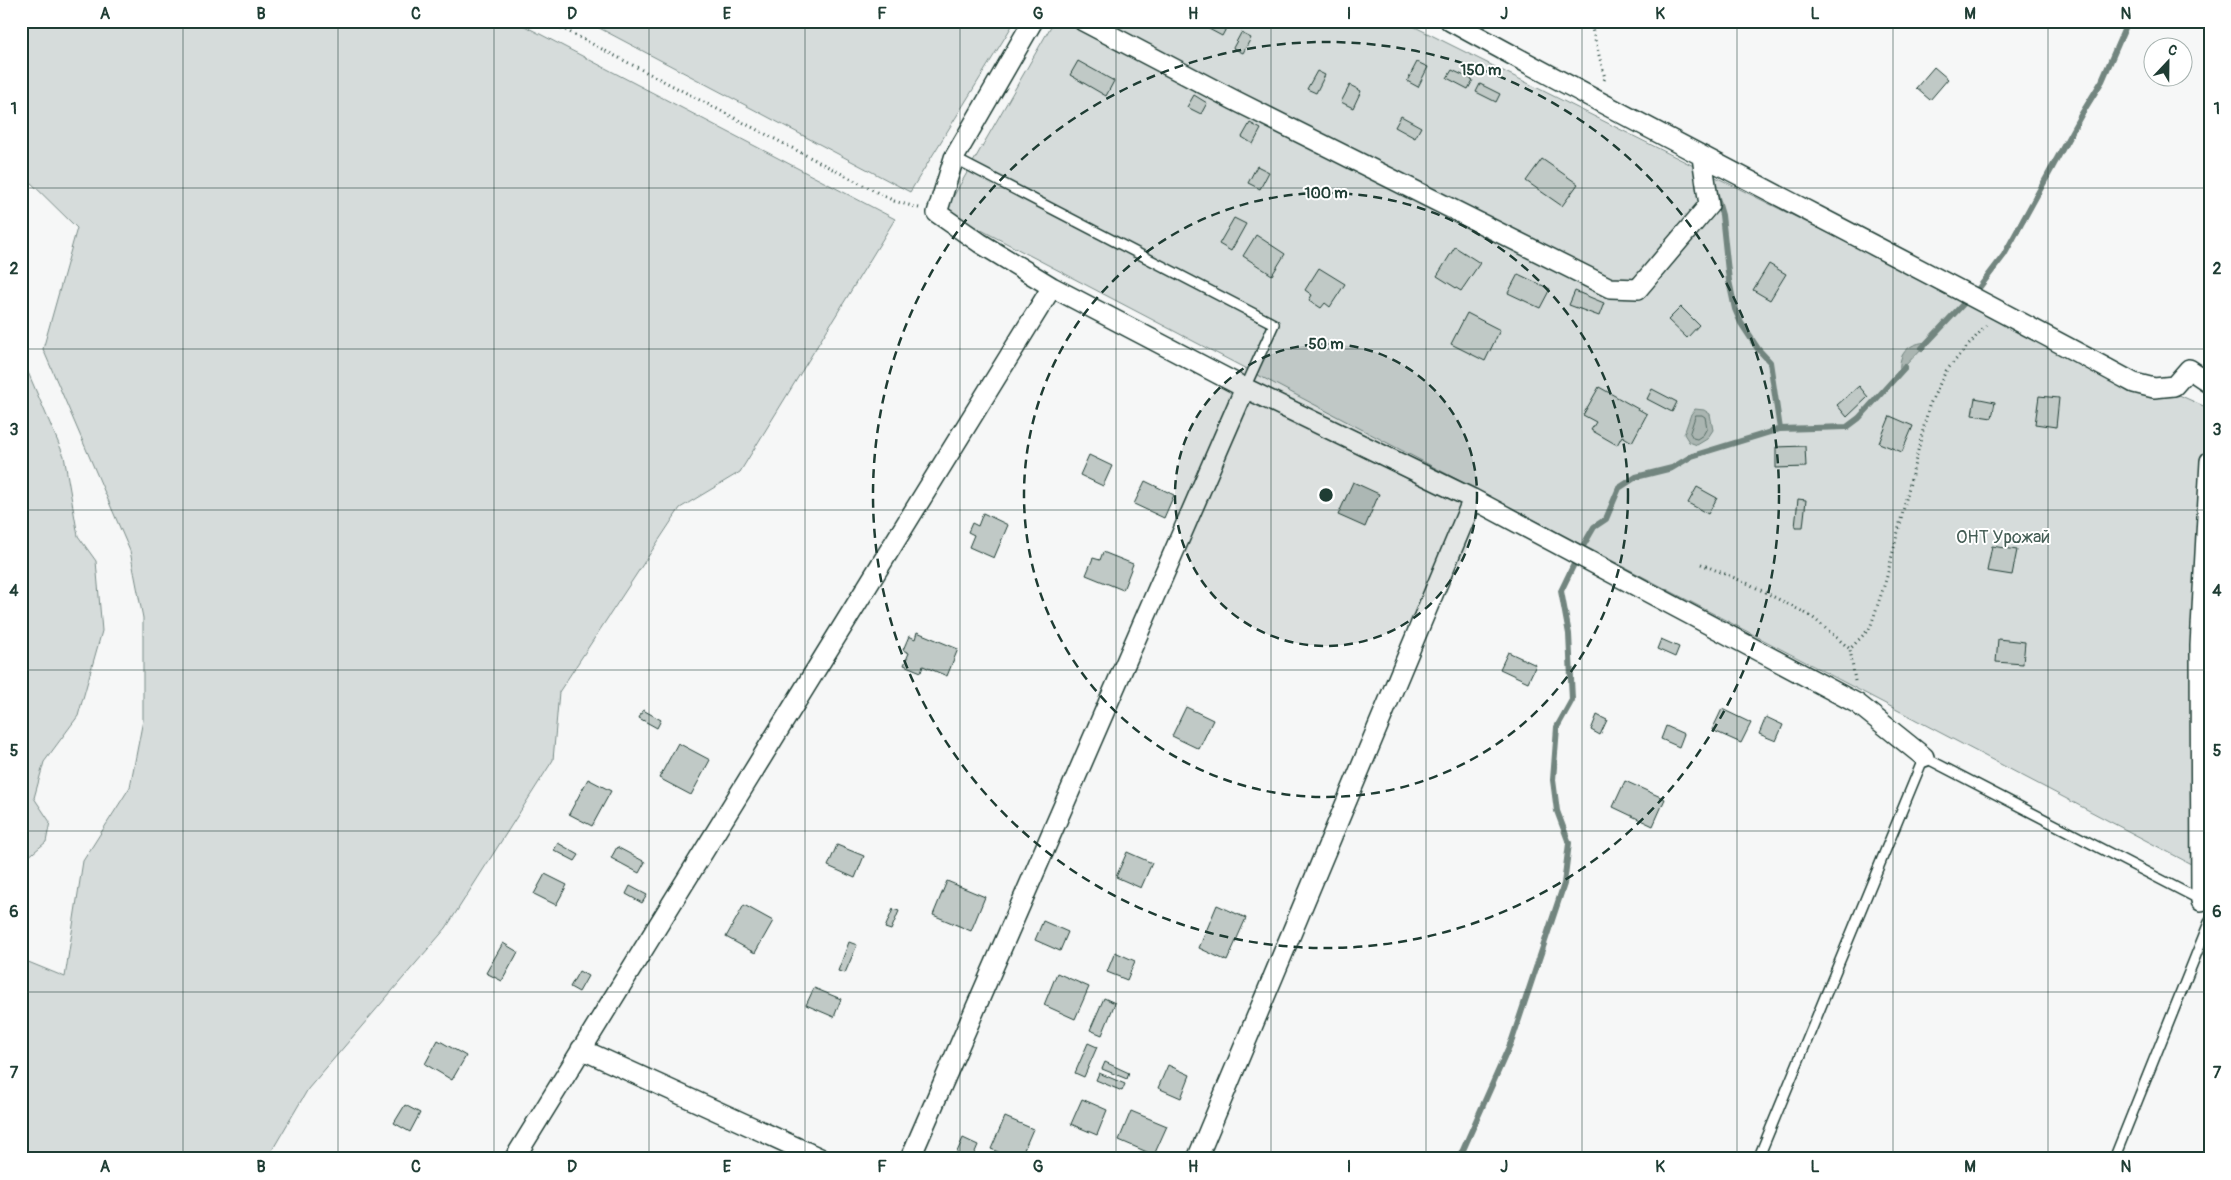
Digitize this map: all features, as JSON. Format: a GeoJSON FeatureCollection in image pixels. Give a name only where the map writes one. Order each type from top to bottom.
{"type":"FeatureCollection","features":[{"type":"Feature","properties":{"kind":"street"},"geometry":{"type":"LineString","coordinates":[[1033,21],[954,158],[937,213],[980,243],[1052,287],[1245,388],[1473,499],[1858,704],[1924,757]]}},
{"type":"Feature","properties":{"kind":"street"},"geometry":{"type":"LineString","coordinates":[[1083,21],[1234,100],[1610,288],[1638,289],[1709,205],[1702,157]]}},
{"type":"Feature","properties":{"kind":"street"},"geometry":{"type":"LineString","coordinates":[[1450,21],[1594,101],[2001,311],[2134,383],[2154,388],[2174,386],[2188,369],[2210,383]]}},
{"type":"Feature","properties":{"kind":"street"},"geometry":{"type":"LineString","coordinates":[[514,1159],[1052,287]]}},
{"type":"Feature","properties":{"kind":"street"},"geometry":{"type":"LineString","coordinates":[[910,1159],[1245,388]]}},
{"type":"Feature","properties":{"kind":"street"},"geometry":{"type":"LineString","coordinates":[[2205,903],[2200,646],[2210,461]]}},
{"type":"Feature","properties":{"kind":"street"},"geometry":{"type":"LineString","coordinates":[[1197,1159],[1473,499]]}},
{"type":"Feature","properties":{"kind":"street"},"geometry":{"type":"LineString","coordinates":[[581,1049],[822,1159]]}},
{"type":"Feature","properties":{"kind":"lane"},"geometry":{"type":"LineString","coordinates":[[954,158],[1274,324],[1245,388]]}},
{"type":"Feature","properties":{"kind":"lane"},"geometry":{"type":"LineString","coordinates":[[1758,1159],[1924,757],[2205,903]]}},
{"type":"Feature","properties":{"kind":"lane"},"geometry":{"type":"LineString","coordinates":[[2114,1159],[2210,920]]}},
{"type":"Feature","properties":{"kind":"path"},"geometry":{"type":"LineString","coordinates":[[548,21],[894,201],[937,213]]}},
{"type":"Feature","properties":{"kind":"path"},"geometry":{"type":"LineString","coordinates":[[1590,21],[1605,78],[1594,101]]}},
{"type":"Feature","properties":{"kind":"path"},"geometry":{"type":"LineString","coordinates":[[1850,649],[1870,628],[1886,580],[1929,406],[1946,371],[1975,335],[2001,311]]}},
{"type":"Feature","properties":{"kind":"path"},"geometry":{"type":"LineString","coordinates":[[1701,564],[1749,584],[1811,616],[1850,649],[1858,704]]}},
{"type":"Feature","properties":{"kind":"green space"},"geometry":{"type":"Polygon","coordinates":[[[21,21],[515,21],[895,219],[740,472],[680,508],[559,692],[553,760],[446,928],[308,1089],[267,1159],[21,1159],[21,959],[65,977],[83,861],[130,787],[143,720],[143,618],[130,551],[43,349],[77,228],[21,173],[21,21]]]}},
{"type":"Feature","properties":{"kind":"green space"},"geometry":{"type":"Polygon","coordinates":[[[586,21],[1015,21],[910,192],[586,21]]]}},
{"type":"Feature","properties":{"kind":"green space","name":"ОНТ Урожай"},"geometry":{"type":"Polygon","coordinates":[[[1054,21],[1403,21],[1880,259],[2210,409],[2210,874],[945,211],[1054,21]]]}},
{"type":"Feature","properties":{"kind":"green space"},"geometry":{"type":"Polygon","coordinates":[[[21,356],[64,456],[78,536],[96,561],[102,631],[78,716],[44,762],[34,798],[50,822],[46,842],[21,863],[21,356]]]}},
{"type":"Feature","properties":{"kind":"water"},"geometry":{"type":"Polygon","coordinates":[[[1928,342],[1900,371],[1901,359],[1906,350],[1916,344],[1928,342]]]}},
{"type":"Feature","properties":{"kind":"water"},"geometry":{"type":"Polygon","coordinates":[[[1695,409],[1704,410],[1710,414],[1713,430],[1707,439],[1697,445],[1689,442],[1684,434],[1691,414],[1695,409]]]}},
{"type":"Feature","properties":{"kind":"building"},"geometry":{"type":"Polygon","coordinates":[[[1210,21],[1229,23],[1222,36],[1207,28],[1210,21]]]}},
{"type":"Feature","properties":{"kind":"building"},"geometry":{"type":"Polygon","coordinates":[[[1241,33],[1251,38],[1243,53],[1233,48],[1241,33]]]}},
{"type":"Feature","properties":{"kind":"building"},"geometry":{"type":"Polygon","coordinates":[[[1078,61],[1114,81],[1106,96],[1070,75],[1078,61]]]}},
{"type":"Feature","properties":{"kind":"building"},"geometry":{"type":"Polygon","coordinates":[[[1417,62],[1428,67],[1418,87],[1407,81],[1417,62]]]}},
{"type":"Feature","properties":{"kind":"building"},"geometry":{"type":"Polygon","coordinates":[[[1934,67],[1948,79],[1930,100],[1916,88],[1934,67]]]}},
{"type":"Feature","properties":{"kind":"building"},"geometry":{"type":"Polygon","coordinates":[[[1452,70],[1473,80],[1468,89],[1447,78],[1452,70]]]}},
{"type":"Feature","properties":{"kind":"building"},"geometry":{"type":"Polygon","coordinates":[[[1317,71],[1325,75],[1316,93],[1307,89],[1317,71]]]}},
{"type":"Feature","properties":{"kind":"building"},"geometry":{"type":"Polygon","coordinates":[[[1480,84],[1500,94],[1496,102],[1476,92],[1480,84]]]}},
{"type":"Feature","properties":{"kind":"building"},"geometry":{"type":"Polygon","coordinates":[[[1350,85],[1361,91],[1353,108],[1341,102],[1350,85]]]}},
{"type":"Feature","properties":{"kind":"building"},"geometry":{"type":"Polygon","coordinates":[[[1194,95],[1207,103],[1201,114],[1187,107],[1194,95]]]}},
{"type":"Feature","properties":{"kind":"building"},"geometry":{"type":"Polygon","coordinates":[[[1401,116],[1421,127],[1415,138],[1395,127],[1401,116]]]}},
{"type":"Feature","properties":{"kind":"building"},"geometry":{"type":"Polygon","coordinates":[[[1250,123],[1261,129],[1253,144],[1242,137],[1250,123]]]}},
{"type":"Feature","properties":{"kind":"building"},"geometry":{"type":"Polygon","coordinates":[[[1542,159],[1578,184],[1562,206],[1526,181],[1542,159]]]}},
{"type":"Feature","properties":{"kind":"building"},"geometry":{"type":"Polygon","coordinates":[[[1257,166],[1269,172],[1260,189],[1248,183],[1257,166]]]}},
{"type":"Feature","properties":{"kind":"building"},"geometry":{"type":"Polygon","coordinates":[[[1234,218],[1246,224],[1231,251],[1219,244],[1234,218]]]}},
{"type":"Feature","properties":{"kind":"building"},"geometry":{"type":"Polygon","coordinates":[[[1256,235],[1285,254],[1272,275],[1243,256],[1256,235]]]}},
{"type":"Feature","properties":{"kind":"building"},"geometry":{"type":"Polygon","coordinates":[[[1455,247],[1480,263],[1461,291],[1437,276],[1455,247]]]}},
{"type":"Feature","properties":{"kind":"building"},"geometry":{"type":"Polygon","coordinates":[[[1769,264],[1786,274],[1770,300],[1753,290],[1769,264]]]}},
{"type":"Feature","properties":{"kind":"building"},"geometry":{"type":"Polygon","coordinates":[[[1319,268],[1345,284],[1330,307],[1325,303],[1321,308],[1309,300],[1312,295],[1305,290],[1319,268]]]}},
{"type":"Feature","properties":{"kind":"building"},"geometry":{"type":"Polygon","coordinates":[[[1518,274],[1550,289],[1540,308],[1508,293],[1518,274]]]}},
{"type":"Feature","properties":{"kind":"building"},"geometry":{"type":"Polygon","coordinates":[[[1575,291],[1604,303],[1599,316],[1569,305],[1575,291]]]}},
{"type":"Feature","properties":{"kind":"building"},"geometry":{"type":"Polygon","coordinates":[[[1681,307],[1699,325],[1687,338],[1668,320],[1681,307]]]}},
{"type":"Feature","properties":{"kind":"building"},"geometry":{"type":"Polygon","coordinates":[[[1467,313],[1500,330],[1485,361],[1451,344],[1467,313]]]}},
{"type":"Feature","properties":{"kind":"building"},"geometry":{"type":"Polygon","coordinates":[[[1859,386],[1868,397],[1847,417],[1837,405],[1859,386]]]}},
{"type":"Feature","properties":{"kind":"building"},"geometry":{"type":"Polygon","coordinates":[[[1599,387],[1647,414],[1632,442],[1622,436],[1617,445],[1591,430],[1596,422],[1583,415],[1599,387]]]}},
{"type":"Feature","properties":{"kind":"building"},"geometry":{"type":"Polygon","coordinates":[[[1652,389],[1677,402],[1672,412],[1647,399],[1652,389]]]}},
{"type":"Feature","properties":{"kind":"building"},"geometry":{"type":"Polygon","coordinates":[[[2039,396],[2059,398],[2056,427],[2035,424],[2039,396]]]}},
{"type":"Feature","properties":{"kind":"building"},"geometry":{"type":"Polygon","coordinates":[[[1975,398],[1995,402],[1992,418],[1972,415],[1975,398]]]}},
{"type":"Feature","properties":{"kind":"building"},"geometry":{"type":"Polygon","coordinates":[[[1890,416],[1913,426],[1902,452],[1879,443],[1890,416]]]}},
{"type":"Feature","properties":{"kind":"building"},"geometry":{"type":"Polygon","coordinates":[[[1805,446],[1806,467],[1776,468],[1776,447],[1805,446]]]}},
{"type":"Feature","properties":{"kind":"building"},"geometry":{"type":"Polygon","coordinates":[[[1089,455],[1112,466],[1103,486],[1080,475],[1089,455]]]}},
{"type":"Feature","properties":{"kind":"building"},"geometry":{"type":"Polygon","coordinates":[[[1145,481],[1174,495],[1164,518],[1134,504],[1145,481]]]}},
{"type":"Feature","properties":{"kind":"building"},"geometry":{"type":"Polygon","coordinates":[[[1353,482],[1379,494],[1365,527],[1338,515],[1353,482]]]}},
{"type":"Feature","properties":{"kind":"building"},"geometry":{"type":"Polygon","coordinates":[[[1697,487],[1717,498],[1708,514],[1688,503],[1697,487]]]}},
{"type":"Feature","properties":{"kind":"building"},"geometry":{"type":"Polygon","coordinates":[[[1798,499],[1806,500],[1803,527],[1795,527],[1798,499]]]}},
{"type":"Feature","properties":{"kind":"building"},"geometry":{"type":"Polygon","coordinates":[[[983,513],[1008,525],[994,558],[969,547],[974,535],[968,532],[972,523],[978,526],[983,513]]]}},
{"type":"Feature","properties":{"kind":"building"},"geometry":{"type":"Polygon","coordinates":[[[1992,546],[2017,550],[2012,575],[1987,571],[1992,546]]]}},
{"type":"Feature","properties":{"kind":"building"},"geometry":{"type":"Polygon","coordinates":[[[1103,552],[1133,564],[1123,590],[1086,575],[1093,558],[1100,560],[1103,552]]]}},
{"type":"Feature","properties":{"kind":"building"},"geometry":{"type":"Polygon","coordinates":[[[917,632],[958,649],[947,676],[923,666],[921,672],[904,665],[909,653],[903,650],[909,636],[915,639],[917,632]]]}},
{"type":"Feature","properties":{"kind":"building"},"geometry":{"type":"Polygon","coordinates":[[[1661,639],[1679,647],[1675,657],[1657,649],[1661,639]]]}},
{"type":"Feature","properties":{"kind":"building"},"geometry":{"type":"Polygon","coordinates":[[[1998,639],[2025,642],[2023,664],[1996,662],[1998,639]]]}},
{"type":"Feature","properties":{"kind":"building"},"geometry":{"type":"Polygon","coordinates":[[[1508,652],[1536,665],[1528,682],[1500,669],[1508,652]]]}},
{"type":"Feature","properties":{"kind":"building"},"geometry":{"type":"Polygon","coordinates":[[[1186,707],[1213,720],[1199,749],[1172,736],[1186,707]]]}},
{"type":"Feature","properties":{"kind":"building"},"geometry":{"type":"Polygon","coordinates":[[[1722,709],[1751,723],[1741,743],[1712,730],[1722,709]]]}},
{"type":"Feature","properties":{"kind":"building"},"geometry":{"type":"Polygon","coordinates":[[[643,710],[661,720],[657,728],[639,718],[643,710]]]}},
{"type":"Feature","properties":{"kind":"building"},"geometry":{"type":"Polygon","coordinates":[[[1597,715],[1607,720],[1600,735],[1591,730],[1597,715]]]}},
{"type":"Feature","properties":{"kind":"building"},"geometry":{"type":"Polygon","coordinates":[[[1766,717],[1783,725],[1776,741],[1759,734],[1766,717]]]}},
{"type":"Feature","properties":{"kind":"building"},"geometry":{"type":"Polygon","coordinates":[[[1666,726],[1684,734],[1679,747],[1661,739],[1666,726]]]}},
{"type":"Feature","properties":{"kind":"building"},"geometry":{"type":"Polygon","coordinates":[[[678,743],[710,760],[691,795],[659,778],[678,743]]]}},
{"type":"Feature","properties":{"kind":"building"},"geometry":{"type":"Polygon","coordinates":[[[588,779],[611,791],[592,826],[569,814],[588,779]]]}},
{"type":"Feature","properties":{"kind":"building"},"geometry":{"type":"Polygon","coordinates":[[[1625,781],[1665,799],[1653,826],[1613,807],[1625,781]]]}},
{"type":"Feature","properties":{"kind":"building"},"geometry":{"type":"Polygon","coordinates":[[[558,843],[579,855],[575,861],[554,850],[558,843]]]}},
{"type":"Feature","properties":{"kind":"building"},"geometry":{"type":"Polygon","coordinates":[[[837,845],[864,856],[855,878],[828,866],[837,845]]]}},
{"type":"Feature","properties":{"kind":"building"},"geometry":{"type":"Polygon","coordinates":[[[617,847],[645,862],[639,873],[611,858],[617,847]]]}},
{"type":"Feature","properties":{"kind":"building"},"geometry":{"type":"Polygon","coordinates":[[[1127,852],[1152,863],[1141,888],[1116,877],[1127,852]]]}},
{"type":"Feature","properties":{"kind":"building"},"geometry":{"type":"Polygon","coordinates":[[[545,874],[567,885],[556,905],[534,894],[545,874]]]}},
{"type":"Feature","properties":{"kind":"building"},"geometry":{"type":"Polygon","coordinates":[[[947,881],[985,897],[971,931],[933,915],[947,881]]]}},
{"type":"Feature","properties":{"kind":"building"},"geometry":{"type":"Polygon","coordinates":[[[630,886],[647,895],[642,903],[626,894],[630,886]]]}},
{"type":"Feature","properties":{"kind":"building"},"geometry":{"type":"Polygon","coordinates":[[[744,905],[773,921],[755,953],[726,937],[744,905]]]}},
{"type":"Feature","properties":{"kind":"building"},"geometry":{"type":"Polygon","coordinates":[[[1217,905],[1246,918],[1227,961],[1199,948],[1217,905]]]}},
{"type":"Feature","properties":{"kind":"building"},"geometry":{"type":"Polygon","coordinates":[[[893,909],[899,911],[891,930],[885,928],[893,909]]]}},
{"type":"Feature","properties":{"kind":"building"},"geometry":{"type":"Polygon","coordinates":[[[1043,921],[1068,932],[1060,951],[1035,940],[1043,921]]]}},
{"type":"Feature","properties":{"kind":"building"},"geometry":{"type":"Polygon","coordinates":[[[849,942],[857,945],[845,973],[838,971],[849,942]]]}},
{"type":"Feature","properties":{"kind":"building"},"geometry":{"type":"Polygon","coordinates":[[[503,943],[518,952],[502,981],[486,973],[503,943]]]}},
{"type":"Feature","properties":{"kind":"building"},"geometry":{"type":"Polygon","coordinates":[[[1115,952],[1135,961],[1127,980],[1107,972],[1115,952]]]}},
{"type":"Feature","properties":{"kind":"building"},"geometry":{"type":"Polygon","coordinates":[[[579,971],[588,976],[579,992],[570,987],[579,971]]]}},
{"type":"Feature","properties":{"kind":"building"},"geometry":{"type":"Polygon","coordinates":[[[1057,973],[1089,987],[1075,1019],[1044,1005],[1057,973]]]}},
{"type":"Feature","properties":{"kind":"building"},"geometry":{"type":"Polygon","coordinates":[[[814,988],[841,999],[834,1017],[806,1005],[814,988]]]}},
{"type":"Feature","properties":{"kind":"building"},"geometry":{"type":"Polygon","coordinates":[[[1104,998],[1115,1003],[1102,1035],[1090,1030],[1104,998]]]}},
{"type":"Feature","properties":{"kind":"building"},"geometry":{"type":"Polygon","coordinates":[[[438,1040],[466,1056],[452,1080],[425,1064],[438,1040]]]}},
{"type":"Feature","properties":{"kind":"building"},"geometry":{"type":"Polygon","coordinates":[[[1088,1043],[1097,1047],[1084,1077],[1075,1073],[1088,1043]]]}},
{"type":"Feature","properties":{"kind":"building"},"geometry":{"type":"Polygon","coordinates":[[[1105,1062],[1129,1073],[1127,1079],[1102,1069],[1105,1062]]]}},
{"type":"Feature","properties":{"kind":"building"},"geometry":{"type":"Polygon","coordinates":[[[1168,1065],[1190,1075],[1181,1098],[1158,1088],[1168,1065]]]}},
{"type":"Feature","properties":{"kind":"building"},"geometry":{"type":"Polygon","coordinates":[[[1099,1073],[1125,1084],[1122,1091],[1096,1080],[1099,1073]]]}},
{"type":"Feature","properties":{"kind":"building"},"geometry":{"type":"Polygon","coordinates":[[[1082,1099],[1107,1110],[1097,1135],[1071,1124],[1082,1099]]]}},
{"type":"Feature","properties":{"kind":"building"},"geometry":{"type":"Polygon","coordinates":[[[405,1105],[420,1113],[410,1132],[394,1123],[405,1105]]]}},
{"type":"Feature","properties":{"kind":"building"},"geometry":{"type":"Polygon","coordinates":[[[1131,1111],[1167,1126],[1154,1155],[1119,1140],[1131,1111]]]}},
{"type":"Feature","properties":{"kind":"building"},"geometry":{"type":"Polygon","coordinates":[[[1005,1117],[1033,1129],[1020,1159],[1015,1159],[991,1149],[1005,1117]]]}},
{"type":"Feature","properties":{"kind":"building"},"geometry":{"type":"Polygon","coordinates":[[[963,1138],[978,1145],[972,1159],[954,1159],[963,1138]]]}},
{"type":"Feature","properties":{"kind":"waterway"},"geometry":{"type":"LineString","coordinates":[[1979,288],[2004,255],[2081,115],[2102,81],[2125,28],[2124,21]]}},
{"type":"Feature","properties":{"kind":"waterway"},"geometry":{"type":"LineString","coordinates":[[1715,191],[1722,215],[1729,281],[1735,309],[1741,323],[1758,349],[1770,362],[1780,429]]}},
{"type":"Feature","properties":{"kind":"waterway"},"geometry":{"type":"LineString","coordinates":[[1922,348],[1966,301]]}},
{"type":"Feature","properties":{"kind":"waterway"},"geometry":{"type":"LineString","coordinates":[[1579,553],[1594,527],[1606,519],[1619,488],[1636,477],[1672,468],[1692,456],[1780,429],[1847,427],[1859,418],[1905,367]]}},
{"type":"Feature","properties":{"kind":"waterway"},"geometry":{"type":"LineString","coordinates":[[1459,1159],[1512,1040],[1564,884],[1569,843],[1557,811],[1553,780],[1557,727],[1572,700],[1569,634],[1561,591],[1576,560]]}}]}
